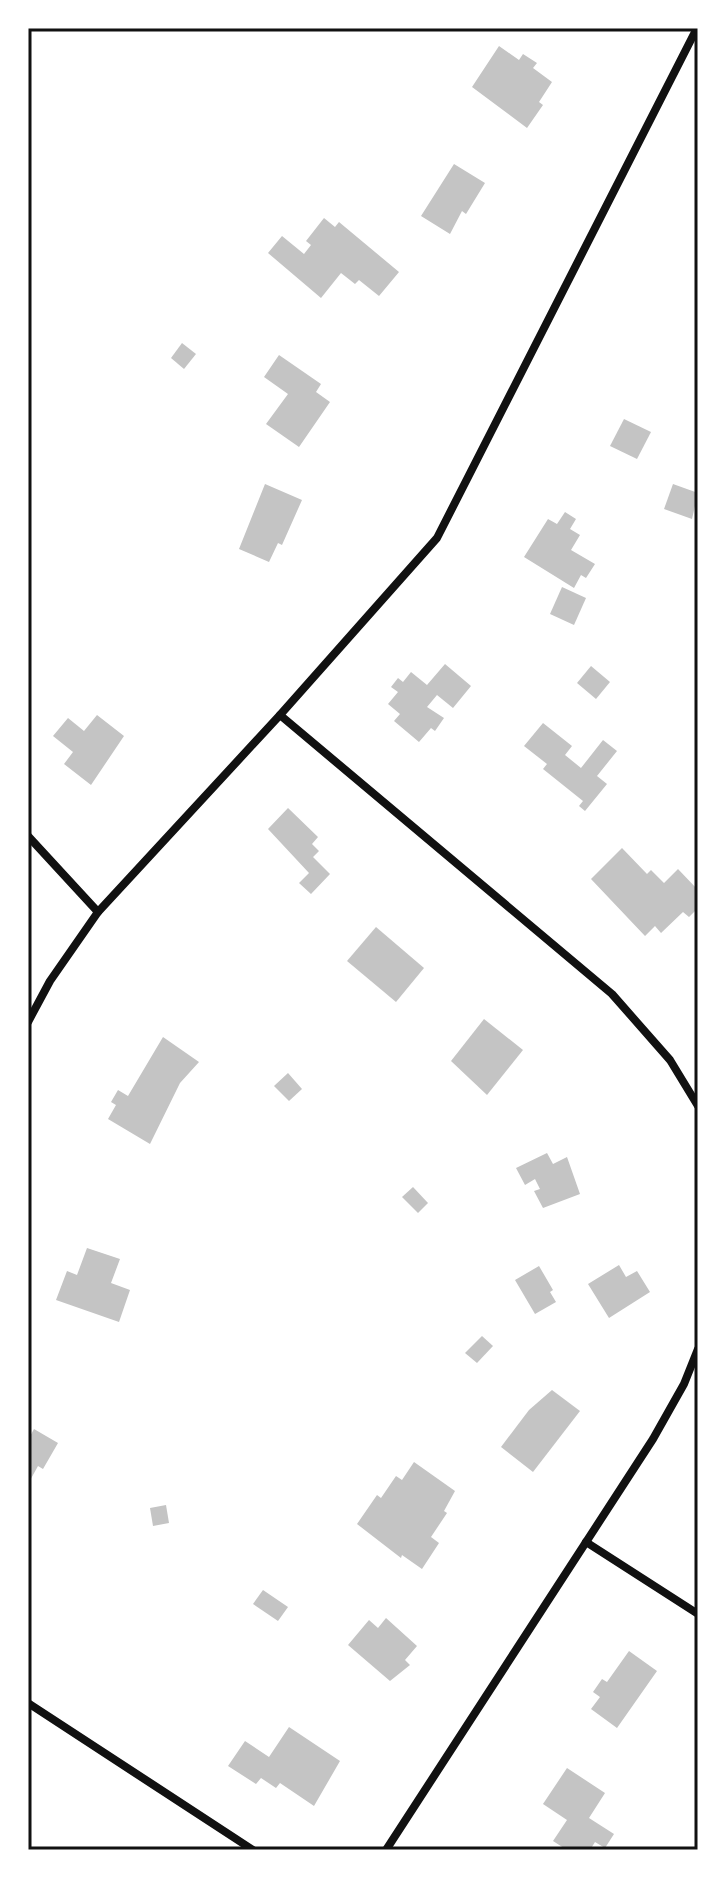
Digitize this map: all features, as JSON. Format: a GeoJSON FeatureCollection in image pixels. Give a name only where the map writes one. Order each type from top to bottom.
{"type":"FeatureCollection","features":[{"type":"Feature","properties":{"kind":"street"},"geometry":{"type":"LineString","coordinates":[[28,1022],[50,981],[98,912],[280,715],[437,538],[697,28]]}},
{"type":"Feature","properties":{"kind":"street"},"geometry":{"type":"LineString","coordinates":[[280,715],[612,994],[670,1060],[698,1106]]}},
{"type":"Feature","properties":{"kind":"street"},"geometry":{"type":"LineString","coordinates":[[28,836],[98,912]]}},
{"type":"Feature","properties":{"kind":"street"},"geometry":{"type":"LineString","coordinates":[[386,1850],[653,1439],[684,1384],[698,1349]]}},
{"type":"Feature","properties":{"kind":"street"},"geometry":{"type":"LineString","coordinates":[[586,1542],[698,1614]]}},
{"type":"Feature","properties":{"kind":"street"},"geometry":{"type":"LineString","coordinates":[[28,1703],[253,1850]]}},
{"type":"Feature","properties":{"kind":"building"},"geometry":{"type":"Polygon","coordinates":[[[499,46],[519,60],[523,54],[537,63],[533,68],[552,82],[539,102],[543,105],[527,128],[472,87],[499,46]]]}},
{"type":"Feature","properties":{"kind":"building"},"geometry":{"type":"Polygon","coordinates":[[[454,164],[485,183],[466,214],[462,211],[450,234],[421,216],[454,164]]]}},
{"type":"Feature","properties":{"kind":"building"},"geometry":{"type":"Polygon","coordinates":[[[324,218],[335,227],[339,222],[399,272],[379,296],[359,280],[355,284],[341,273],[321,298],[268,253],[282,236],[304,254],[311,245],[306,241],[324,218]]]}},
{"type":"Feature","properties":{"kind":"building"},"geometry":{"type":"Polygon","coordinates":[[[182,343],[196,354],[184,369],[171,358],[182,343]]]}},
{"type":"Feature","properties":{"kind":"building"},"geometry":{"type":"Polygon","coordinates":[[[279,355],[321,384],[316,392],[330,402],[299,447],[266,424],[288,394],[264,377],[279,355]]]}},
{"type":"Feature","properties":{"kind":"building"},"geometry":{"type":"Polygon","coordinates":[[[624,419],[651,432],[637,459],[610,446],[624,419]]]}},
{"type":"Feature","properties":{"kind":"building"},"geometry":{"type":"Polygon","coordinates":[[[265,484],[302,500],[282,545],[278,543],[269,562],[239,549],[265,484]]]}},
{"type":"Feature","properties":{"kind":"building"},"geometry":{"type":"Polygon","coordinates":[[[673,484],[698,493],[692,519],[664,509],[673,484]]]}},
{"type":"Feature","properties":{"kind":"building"},"geometry":{"type":"Polygon","coordinates":[[[565,512],[576,519],[570,529],[580,535],[571,550],[595,564],[586,578],[581,575],[574,588],[524,557],[548,519],[557,524],[565,512]]]}},
{"type":"Feature","properties":{"kind":"building"},"geometry":{"type":"Polygon","coordinates":[[[562,587],[586,598],[574,625],[550,614],[562,587]]]}},
{"type":"Feature","properties":{"kind":"building"},"geometry":{"type":"Polygon","coordinates":[[[445,664],[471,686],[453,708],[437,695],[427,707],[444,718],[435,731],[431,728],[419,742],[394,721],[400,714],[388,704],[398,692],[391,687],[398,678],[403,682],[411,672],[427,685],[445,664]]]}},
{"type":"Feature","properties":{"kind":"building"},"geometry":{"type":"Polygon","coordinates":[[[591,666],[610,682],[596,699],[577,683],[591,666]]]}},
{"type":"Feature","properties":{"kind":"building"},"geometry":{"type":"Polygon","coordinates":[[[97,715],[124,736],[91,785],[64,764],[73,752],[53,736],[68,718],[84,731],[97,715]]]}},
{"type":"Feature","properties":{"kind":"building"},"geometry":{"type":"Polygon","coordinates":[[[543,723],[572,746],[565,755],[581,768],[603,740],[617,751],[597,776],[607,784],[585,811],[579,806],[583,801],[543,769],[547,764],[524,746],[543,723]]]}},
{"type":"Feature","properties":{"kind":"building"},"geometry":{"type":"Polygon","coordinates":[[[288,808],[318,837],[312,844],[319,851],[313,857],[330,874],[311,894],[299,883],[309,873],[268,829],[288,808]]]}},
{"type":"Feature","properties":{"kind":"building"},"geometry":{"type":"Polygon","coordinates":[[[622,848],[647,874],[651,870],[664,883],[678,869],[698,890],[695,894],[698,908],[689,917],[683,912],[661,933],[655,926],[645,936],[591,879],[622,848]]]}},
{"type":"Feature","properties":{"kind":"building"},"geometry":{"type":"Polygon","coordinates":[[[376,927],[424,968],[396,1002],[347,961],[376,927]]]}},
{"type":"Feature","properties":{"kind":"building"},"geometry":{"type":"Polygon","coordinates":[[[484,1019],[523,1050],[487,1095],[451,1061],[484,1019]]]}},
{"type":"Feature","properties":{"kind":"building"},"geometry":{"type":"Polygon","coordinates":[[[163,1037],[199,1062],[180,1083],[150,1144],[108,1119],[116,1105],[111,1102],[118,1090],[128,1096],[163,1037]]]}},
{"type":"Feature","properties":{"kind":"building"},"geometry":{"type":"Polygon","coordinates":[[[288,1073],[302,1089],[289,1101],[274,1086],[288,1073]]]}},
{"type":"Feature","properties":{"kind":"building"},"geometry":{"type":"Polygon","coordinates":[[[547,1153],[553,1164],[567,1157],[580,1194],[543,1208],[534,1191],[540,1189],[535,1179],[525,1185],[516,1168],[547,1153]]]}},
{"type":"Feature","properties":{"kind":"building"},"geometry":{"type":"Polygon","coordinates":[[[413,1187],[428,1203],[418,1213],[402,1197],[413,1187]]]}},
{"type":"Feature","properties":{"kind":"building"},"geometry":{"type":"Polygon","coordinates":[[[87,1248],[120,1259],[111,1283],[130,1290],[119,1322],[56,1300],[67,1271],[77,1275],[87,1248]]]}},
{"type":"Feature","properties":{"kind":"building"},"geometry":{"type":"Polygon","coordinates":[[[619,1265],[626,1277],[637,1271],[650,1292],[609,1318],[588,1284],[619,1265]]]}},
{"type":"Feature","properties":{"kind":"building"},"geometry":{"type":"Polygon","coordinates":[[[539,1266],[553,1290],[550,1292],[556,1302],[535,1314],[515,1280],[539,1266]]]}},
{"type":"Feature","properties":{"kind":"building"},"geometry":{"type":"Polygon","coordinates":[[[482,1336],[493,1346],[477,1363],[465,1353],[482,1336]]]}},
{"type":"Feature","properties":{"kind":"building"},"geometry":{"type":"Polygon","coordinates":[[[552,1390],[580,1411],[533,1472],[501,1447],[529,1410],[552,1390]]]}},
{"type":"Feature","properties":{"kind":"building"},"geometry":{"type":"Polygon","coordinates":[[[34,1429],[58,1443],[43,1469],[38,1466],[28,1484],[28,1440],[34,1429]]]}},
{"type":"Feature","properties":{"kind":"building"},"geometry":{"type":"Polygon","coordinates":[[[414,1462],[455,1491],[444,1511],[447,1513],[431,1537],[439,1543],[422,1569],[402,1555],[401,1558],[357,1524],[377,1495],[381,1498],[396,1476],[402,1480],[414,1462]]]}},
{"type":"Feature","properties":{"kind":"building"},"geometry":{"type":"Polygon","coordinates":[[[166,1505],[169,1523],[153,1526],[150,1508],[166,1505]]]}},
{"type":"Feature","properties":{"kind":"building"},"geometry":{"type":"Polygon","coordinates":[[[263,1590],[288,1607],[278,1621],[253,1604],[263,1590]]]}},
{"type":"Feature","properties":{"kind":"building"},"geometry":{"type":"Polygon","coordinates":[[[386,1618],[417,1646],[405,1660],[410,1665],[390,1681],[348,1645],[369,1620],[378,1628],[386,1618]]]}},
{"type":"Feature","properties":{"kind":"building"},"geometry":{"type":"Polygon","coordinates":[[[629,1651],[657,1671],[617,1728],[591,1709],[600,1697],[593,1692],[602,1679],[607,1682],[629,1651]]]}},
{"type":"Feature","properties":{"kind":"building"},"geometry":{"type":"Polygon","coordinates":[[[289,1727],[340,1761],[314,1806],[280,1783],[276,1788],[261,1778],[256,1784],[228,1766],[245,1741],[269,1757],[289,1727]]]}},
{"type":"Feature","properties":{"kind":"building"},"geometry":{"type":"Polygon","coordinates":[[[567,1768],[605,1793],[589,1818],[614,1834],[605,1848],[595,1842],[590,1850],[567,1850],[553,1841],[567,1820],[543,1804],[567,1768]]]}}]}
